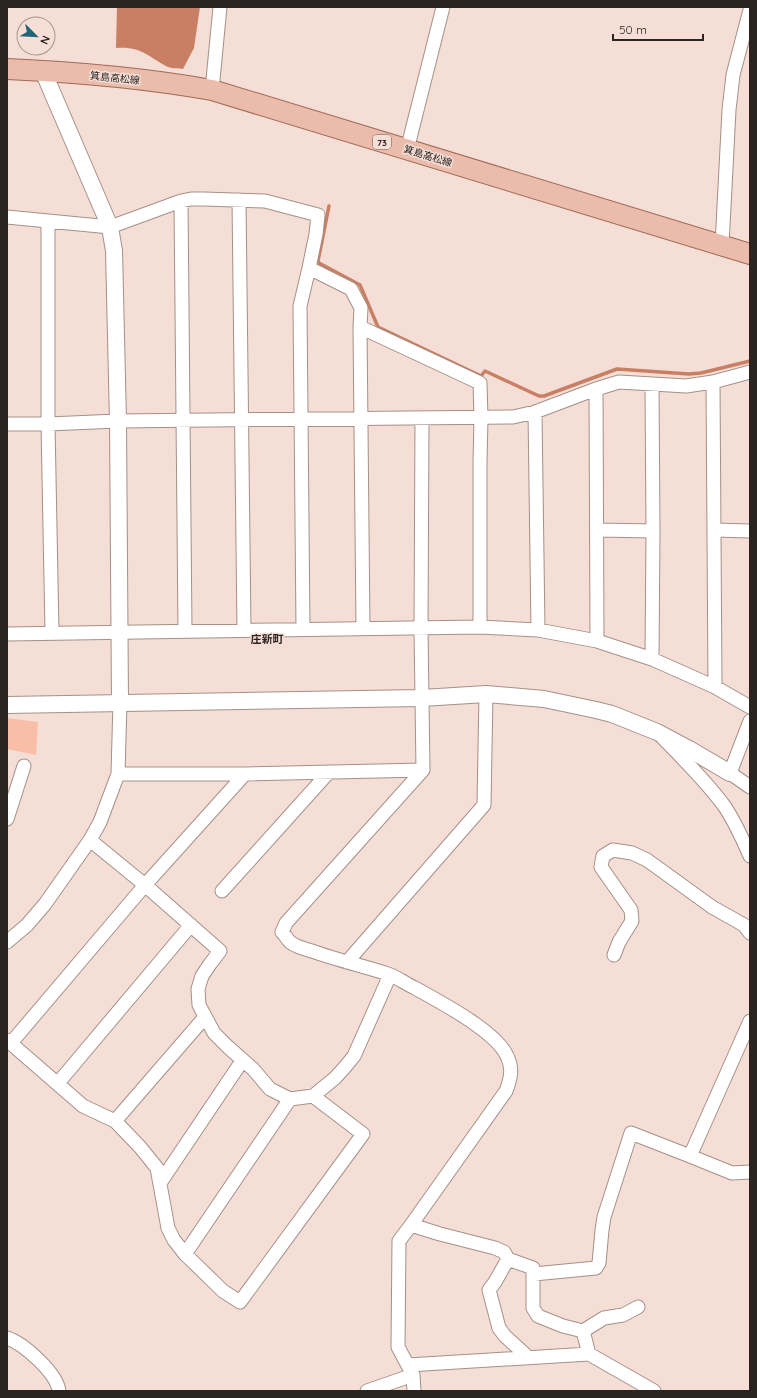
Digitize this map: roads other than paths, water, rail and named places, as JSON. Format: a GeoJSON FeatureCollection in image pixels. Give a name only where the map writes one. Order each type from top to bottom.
{"type":"FeatureCollection","features":[{"type":"Feature","properties":{"kind":"main road","name":"箕島高松線"},"geometry":{"type":"LineString","coordinates":[[7,69],[43,71],[175,84],[212,90],[750,254]]}},
{"type":"Feature","properties":{"kind":"street"},"geometry":{"type":"LineString","coordinates":[[212,90],[220,7]]}},
{"type":"Feature","properties":{"kind":"street"},"geometry":{"type":"LineString","coordinates":[[407,150],[443,7]]}},
{"type":"Feature","properties":{"kind":"street"},"geometry":{"type":"LineString","coordinates":[[722,245],[729,110],[734,75],[750,10]]}},
{"type":"Feature","properties":{"kind":"street"},"geometry":{"type":"LineString","coordinates":[[7,942],[27,925],[60,884],[90,840],[107,806],[118,774],[120,632],[118,420],[114,251],[110,227],[43,71]]}},
{"type":"Feature","properties":{"kind":"street"},"geometry":{"type":"LineString","coordinates":[[7,217],[110,227],[181,201],[191,199],[265,201],[318,215],[316,234],[300,306],[303,629]]}},
{"type":"Feature","properties":{"kind":"street"},"geometry":{"type":"LineString","coordinates":[[239,200],[244,630]]}},
{"type":"Feature","properties":{"kind":"street"},"geometry":{"type":"LineString","coordinates":[[181,201],[185,631]]}},
{"type":"Feature","properties":{"kind":"street"},"geometry":{"type":"LineString","coordinates":[[48,221],[48,424],[52,633]]}},
{"type":"Feature","properties":{"kind":"street"},"geometry":{"type":"LineString","coordinates":[[309,268],[351,289],[361,308],[363,628]]}},
{"type":"Feature","properties":{"kind":"street"},"geometry":{"type":"LineString","coordinates":[[360,327],[480,383],[480,627]]}},
{"type":"Feature","properties":{"kind":"street"},"geometry":{"type":"LineString","coordinates":[[7,424],[48,424],[118,420],[422,419],[513,417],[536,412],[596,389],[619,382],[686,386],[713,382],[750,372]]}},
{"type":"Feature","properties":{"kind":"street"},"geometry":{"type":"LineString","coordinates":[[713,382],[715,686]]}},
{"type":"Feature","properties":{"kind":"street"},"geometry":{"type":"LineString","coordinates":[[652,384],[652,659]]}},
{"type":"Feature","properties":{"kind":"street"},"geometry":{"type":"LineString","coordinates":[[596,389],[597,641]]}},
{"type":"Feature","properties":{"kind":"street"},"geometry":{"type":"LineString","coordinates":[[536,412],[538,630]]}},
{"type":"Feature","properties":{"kind":"street"},"geometry":{"type":"LineString","coordinates":[[414,1391],[411,1370],[398,1347],[399,1241],[506,1091],[511,1078],[511,1066],[507,1055],[500,1045],[478,1026],[430,997],[390,975],[319,954],[290,942],[282,932],[286,923],[423,770],[421,629],[422,419]]}},
{"type":"Feature","properties":{"kind":"street"},"geometry":{"type":"LineString","coordinates":[[597,530],[653,531]]}},
{"type":"Feature","properties":{"kind":"street"},"geometry":{"type":"LineString","coordinates":[[714,530],[750,530]]}},
{"type":"Feature","properties":{"kind":"street"},"geometry":{"type":"LineString","coordinates":[[7,634],[480,627],[538,630],[597,641],[652,659],[715,686],[750,707]]}},
{"type":"Feature","properties":{"kind":"street"},"geometry":{"type":"LineString","coordinates":[[347,962],[484,805],[486,694]]}},
{"type":"Feature","properties":{"kind":"street"},"geometry":{"type":"LineString","coordinates":[[7,705],[422,698],[486,694],[544,699],[612,714],[657,732],[730,773],[750,787]]}},
{"type":"Feature","properties":{"kind":"street"},"geometry":{"type":"LineString","coordinates":[[730,773],[750,721]]}},
{"type":"Feature","properties":{"kind":"street"},"geometry":{"type":"LineString","coordinates":[[657,732],[690,766],[725,808],[737,828],[750,856]]}},
{"type":"Feature","properties":{"kind":"street"},"geometry":{"type":"LineString","coordinates":[[7,819],[24,766]]}},
{"type":"Feature","properties":{"kind":"street"},"geometry":{"type":"LineString","coordinates":[[118,774],[245,774],[423,770]]}},
{"type":"Feature","properties":{"kind":"street"},"geometry":{"type":"LineString","coordinates":[[222,891],[329,772]]}},
{"type":"Feature","properties":{"kind":"street"},"geometry":{"type":"LineString","coordinates":[[245,774],[145,885],[9,1041],[83,1106],[115,1121],[140,1147],[157,1168],[168,1228],[174,1240],[185,1254],[223,1291],[240,1302],[363,1134],[313,1096]]}},
{"type":"Feature","properties":{"kind":"street"},"geometry":{"type":"LineString","coordinates":[[90,840],[192,925],[220,951],[202,976],[198,989],[199,1005],[214,1033],[253,1069],[270,1089],[290,1099],[313,1096],[335,1078],[354,1056],[390,975]]}},
{"type":"Feature","properties":{"kind":"street"},"geometry":{"type":"LineString","coordinates":[[614,955],[619,942],[632,922],[631,910],[601,867],[603,856],[613,850],[632,853],[647,860],[712,908],[744,925],[750,933]]}},
{"type":"Feature","properties":{"kind":"street"},"geometry":{"type":"LineString","coordinates":[[58,1083],[192,925]]}},
{"type":"Feature","properties":{"kind":"street"},"geometry":{"type":"LineString","coordinates":[[115,1121],[205,1017]]}},
{"type":"Feature","properties":{"kind":"street"},"geometry":{"type":"LineString","coordinates":[[690,1156],[750,1021]]}},
{"type":"Feature","properties":{"kind":"street"},"geometry":{"type":"LineString","coordinates":[[160,1183],[242,1060]]}},
{"type":"Feature","properties":{"kind":"street"},"geometry":{"type":"LineString","coordinates":[[185,1254],[290,1099]]}},
{"type":"Feature","properties":{"kind":"street"},"geometry":{"type":"LineString","coordinates":[[534,1274],[596,1268],[599,1263],[604,1217],[631,1133],[732,1173],[750,1172]]}},
{"type":"Feature","properties":{"kind":"street"},"geometry":{"type":"LineString","coordinates":[[411,1225],[495,1248],[504,1252],[508,1259],[534,1268],[532,1299],[533,1308],[538,1316],[562,1326],[583,1332],[604,1318],[623,1315],[638,1308]]}},
{"type":"Feature","properties":{"kind":"street"},"geometry":{"type":"LineString","coordinates":[[508,1259],[489,1290],[499,1328],[505,1336],[529,1358]]}},
{"type":"Feature","properties":{"kind":"street"},"geometry":{"type":"LineString","coordinates":[[583,1332],[589,1354]]}},
{"type":"Feature","properties":{"kind":"street"},"geometry":{"type":"LineString","coordinates":[[7,1338],[15,1341],[29,1351],[41,1363],[51,1374],[59,1388],[59,1391]]}},
{"type":"Feature","properties":{"kind":"street"},"geometry":{"type":"LineString","coordinates":[[367,1391],[411,1370],[529,1358],[589,1354],[654,1391]]}},
{"type":"Feature","properties":{"kind":"waterway"},"geometry":{"type":"LineString","coordinates":[[329,206],[318,261],[319,263],[360,285],[378,327],[481,376],[485,371],[539,396],[544,396],[617,369],[689,374],[701,373],[750,361]]}},
{"type":"Feature","properties":{"kind":"district","name":"庄新町"},"geometry":{"type":"Point","coordinates":[267,639]}}]}
